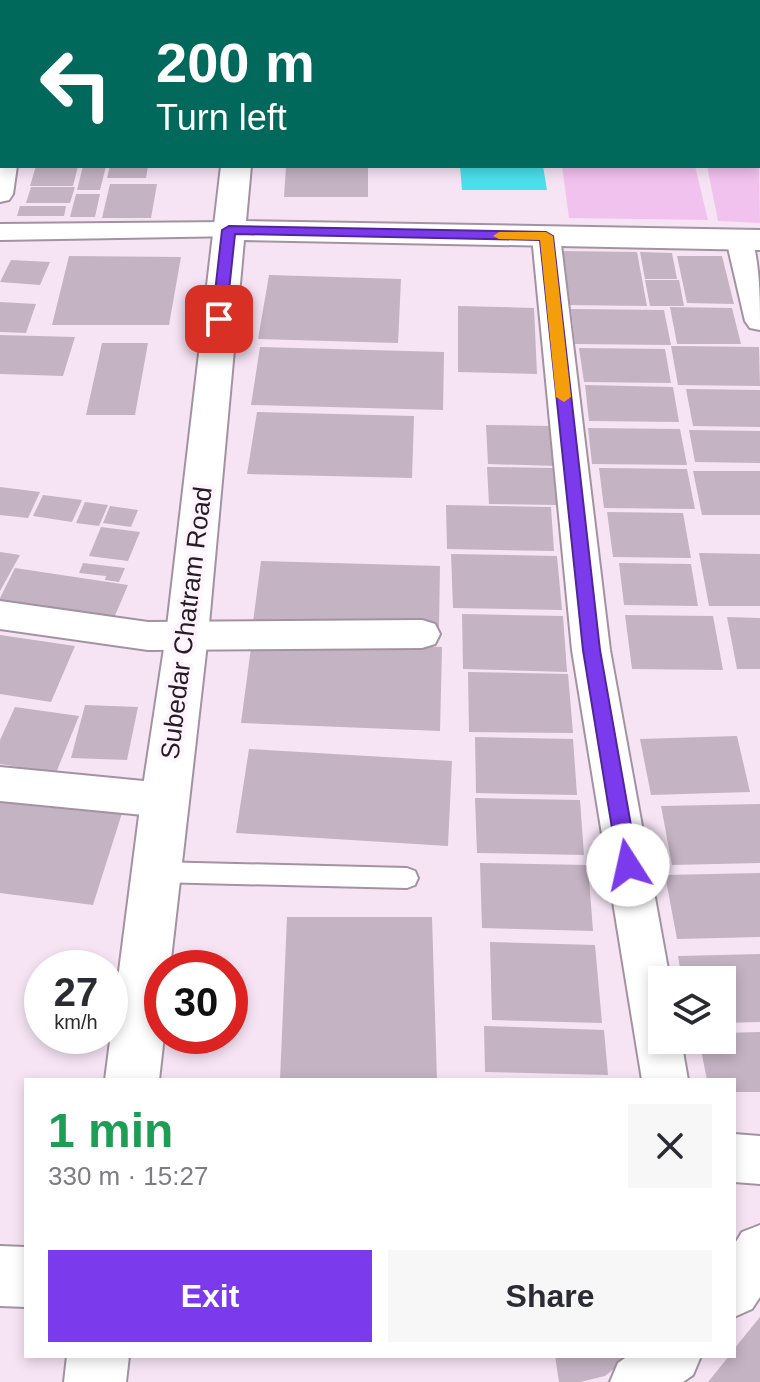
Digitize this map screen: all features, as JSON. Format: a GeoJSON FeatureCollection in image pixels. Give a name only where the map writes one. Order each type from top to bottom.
{"type":"FeatureCollection","features":[{"type":"Feature","properties":{"kind":"main road","name":"Subedar Chatram Road"},"geometry":{"type":"LineString","coordinates":[[132,1078],[164,800],[187,635],[236,168]]}},
{"type":"Feature","properties":{"kind":"main road"},"geometry":{"type":"LineString","coordinates":[[229,230],[750,240]]}},
{"type":"Feature","properties":{"kind":"main road"},"geometry":{"type":"LineString","coordinates":[[0,1276],[24,1277]]}},
{"type":"Feature","properties":{"kind":"main road"},"geometry":{"type":"LineString","coordinates":[[95,1382],[98,1358]]}},
{"type":"Feature","properties":{"kind":"street"},"geometry":{"type":"LineString","coordinates":[[0,194],[4,168]]}},
{"type":"Feature","properties":{"kind":"street"},"geometry":{"type":"LineString","coordinates":[[0,232],[229,230]]}},
{"type":"Feature","properties":{"kind":"street"},"geometry":{"type":"LineString","coordinates":[[546,236],[591,650],[665,1078]]}},
{"type":"Feature","properties":{"kind":"street"},"geometry":{"type":"LineString","coordinates":[[750,240],[760,321]]}},
{"type":"Feature","properties":{"kind":"street"},"geometry":{"type":"LineString","coordinates":[[0,615],[148,636],[422,634]]}},
{"type":"Feature","properties":{"kind":"street"},"geometry":{"type":"LineString","coordinates":[[0,784],[164,800]]}},
{"type":"Feature","properties":{"kind":"street"},"geometry":{"type":"LineString","coordinates":[[736,1158],[760,1160]]}},
{"type":"Feature","properties":{"kind":"street"},"geometry":{"type":"LineString","coordinates":[[736,1288],[760,1250]]}},
{"type":"Feature","properties":{"kind":"street"},"geometry":{"type":"LineString","coordinates":[[637,1382],[671,1358]]}},
{"type":"Feature","properties":{"kind":"lane"},"geometry":{"type":"LineString","coordinates":[[156,872],[407,878]]}},
{"type":"Feature","properties":{"kind":"shaded area"},"geometry":{"type":"Polygon","coordinates":[[[562,168],[695,168],[708,220],[569,218],[562,168]]]}},
{"type":"Feature","properties":{"kind":"shaded area"},"geometry":{"type":"Polygon","coordinates":[[[707,168],[759,168],[760,223],[718,221],[707,168]]]}},
{"type":"Feature","properties":{"kind":"water"},"geometry":{"type":"Polygon","coordinates":[[[460,168],[543,168],[547,190],[462,190],[460,168]]]}},
{"type":"Feature","properties":{"kind":"building"},"geometry":{"type":"Polygon","coordinates":[[[35,168],[78,168],[73,186],[30,186],[35,168]]]}},
{"type":"Feature","properties":{"kind":"building"},"geometry":{"type":"Polygon","coordinates":[[[82,168],[106,168],[100,190],[77,190],[82,168]]]}},
{"type":"Feature","properties":{"kind":"building"},"geometry":{"type":"Polygon","coordinates":[[[110,168],[148,168],[146,178],[107,178],[110,168]]]}},
{"type":"Feature","properties":{"kind":"building"},"geometry":{"type":"Polygon","coordinates":[[[286,168],[368,168],[368,197],[284,197],[286,168]]]}},
{"type":"Feature","properties":{"kind":"building"},"geometry":{"type":"Polygon","coordinates":[[[110,184],[157,184],[151,218],[102,218],[110,184]]]}},
{"type":"Feature","properties":{"kind":"building"},"geometry":{"type":"Polygon","coordinates":[[[31,187],[75,187],[70,203],[26,203],[31,187]]]}},
{"type":"Feature","properties":{"kind":"building"},"geometry":{"type":"Polygon","coordinates":[[[76,194],[100,194],[95,217],[70,217],[76,194]]]}},
{"type":"Feature","properties":{"kind":"building"},"geometry":{"type":"Polygon","coordinates":[[[20,206],[66,206],[64,216],[17,216],[20,206]]]}},
{"type":"Feature","properties":{"kind":"building"},"geometry":{"type":"Polygon","coordinates":[[[560,251],[637,252],[647,306],[566,305],[560,251]]]}},
{"type":"Feature","properties":{"kind":"building"},"geometry":{"type":"Polygon","coordinates":[[[640,252],[672,253],[677,279],[645,279],[640,252]]]}},
{"type":"Feature","properties":{"kind":"building"},"geometry":{"type":"Polygon","coordinates":[[[69,256],[181,257],[169,325],[52,325],[69,256]]]}},
{"type":"Feature","properties":{"kind":"building"},"geometry":{"type":"Polygon","coordinates":[[[677,256],[722,256],[734,304],[687,303],[677,256]]]}},
{"type":"Feature","properties":{"kind":"building"},"geometry":{"type":"Polygon","coordinates":[[[11,260],[50,262],[40,285],[0,282],[11,260]]]}},
{"type":"Feature","properties":{"kind":"building"},"geometry":{"type":"Polygon","coordinates":[[[269,275],[401,279],[398,343],[258,339],[269,275]]]}},
{"type":"Feature","properties":{"kind":"building"},"geometry":{"type":"Polygon","coordinates":[[[645,280],[679,280],[684,306],[650,306],[645,280]]]}},
{"type":"Feature","properties":{"kind":"building"},"geometry":{"type":"Polygon","coordinates":[[[0,302],[36,304],[26,333],[0,332],[0,302]]]}},
{"type":"Feature","properties":{"kind":"building"},"geometry":{"type":"Polygon","coordinates":[[[458,306],[534,308],[537,374],[458,372],[458,306]]]}},
{"type":"Feature","properties":{"kind":"building"},"geometry":{"type":"Polygon","coordinates":[[[670,307],[732,308],[741,344],[677,344],[670,307]]]}},
{"type":"Feature","properties":{"kind":"building"},"geometry":{"type":"Polygon","coordinates":[[[571,309],[664,310],[671,345],[575,344],[571,309]]]}},
{"type":"Feature","properties":{"kind":"building"},"geometry":{"type":"Polygon","coordinates":[[[0,335],[75,337],[63,376],[0,374],[0,335]]]}},
{"type":"Feature","properties":{"kind":"building"},"geometry":{"type":"Polygon","coordinates":[[[102,343],[148,343],[135,415],[86,415],[102,343]]]}},
{"type":"Feature","properties":{"kind":"building"},"geometry":{"type":"Polygon","coordinates":[[[671,346],[759,347],[760,386],[678,385],[671,346]]]}},
{"type":"Feature","properties":{"kind":"building"},"geometry":{"type":"Polygon","coordinates":[[[260,347],[444,352],[443,410],[251,405],[260,347]]]}},
{"type":"Feature","properties":{"kind":"building"},"geometry":{"type":"Polygon","coordinates":[[[579,348],[665,349],[671,383],[584,382],[579,348]]]}},
{"type":"Feature","properties":{"kind":"building"},"geometry":{"type":"Polygon","coordinates":[[[585,385],[673,387],[679,422],[589,421],[585,385]]]}},
{"type":"Feature","properties":{"kind":"building"},"geometry":{"type":"Polygon","coordinates":[[[686,389],[760,390],[760,427],[693,426],[686,389]]]}},
{"type":"Feature","properties":{"kind":"building"},"geometry":{"type":"Polygon","coordinates":[[[257,412],[414,416],[412,478],[247,474],[257,412]]]}},
{"type":"Feature","properties":{"kind":"building"},"geometry":{"type":"Polygon","coordinates":[[[486,425],[554,426],[557,466],[488,464],[486,425]]]}},
{"type":"Feature","properties":{"kind":"building"},"geometry":{"type":"Polygon","coordinates":[[[588,428],[680,429],[687,465],[592,464],[588,428]]]}},
{"type":"Feature","properties":{"kind":"building"},"geometry":{"type":"Polygon","coordinates":[[[689,430],[760,431],[760,463],[695,462],[689,430]]]}},
{"type":"Feature","properties":{"kind":"building"},"geometry":{"type":"Polygon","coordinates":[[[487,467],[554,468],[557,505],[489,504],[487,467]]]}},
{"type":"Feature","properties":{"kind":"building"},"geometry":{"type":"Polygon","coordinates":[[[599,468],[687,469],[695,509],[604,508],[599,468]]]}},
{"type":"Feature","properties":{"kind":"building"},"geometry":{"type":"Polygon","coordinates":[[[693,471],[760,471],[760,515],[702,515],[693,471]]]}},
{"type":"Feature","properties":{"kind":"building"},"geometry":{"type":"Polygon","coordinates":[[[0,487],[40,492],[28,518],[0,515],[0,487]]]}},
{"type":"Feature","properties":{"kind":"building"},"geometry":{"type":"Polygon","coordinates":[[[43,495],[82,500],[72,522],[33,516],[43,495]]]}},
{"type":"Feature","properties":{"kind":"building"},"geometry":{"type":"Polygon","coordinates":[[[85,502],[108,505],[99,526],[76,523],[85,502]]]}},
{"type":"Feature","properties":{"kind":"building"},"geometry":{"type":"Polygon","coordinates":[[[446,505],[551,507],[554,551],[447,549],[446,505]]]}},
{"type":"Feature","properties":{"kind":"building"},"geometry":{"type":"Polygon","coordinates":[[[110,506],[138,510],[131,527],[103,523],[110,506]]]}},
{"type":"Feature","properties":{"kind":"building"},"geometry":{"type":"Polygon","coordinates":[[[607,512],[683,513],[691,558],[613,557],[607,512]]]}},
{"type":"Feature","properties":{"kind":"building"},"geometry":{"type":"Polygon","coordinates":[[[101,527],[140,532],[128,561],[89,556],[101,527]]]}},
{"type":"Feature","properties":{"kind":"building"},"geometry":{"type":"Polygon","coordinates":[[[0,552],[20,555],[0,591],[0,552]]]}},
{"type":"Feature","properties":{"kind":"building"},"geometry":{"type":"Polygon","coordinates":[[[699,553],[760,554],[760,606],[709,606],[699,553]]]}},
{"type":"Feature","properties":{"kind":"building"},"geometry":{"type":"Polygon","coordinates":[[[451,554],[557,556],[562,610],[453,608],[451,554]]]}},
{"type":"Feature","properties":{"kind":"building"},"geometry":{"type":"Polygon","coordinates":[[[261,561],[440,566],[439,627],[253,622],[261,561]]]}},
{"type":"Feature","properties":{"kind":"building"},"geometry":{"type":"Polygon","coordinates":[[[83,563],[125,568],[119,582],[105,580],[106,576],[79,573],[83,563]]]}},
{"type":"Feature","properties":{"kind":"building"},"geometry":{"type":"Polygon","coordinates":[[[619,563],[691,564],[698,606],[624,605],[619,563]]]}},
{"type":"Feature","properties":{"kind":"building"},"geometry":{"type":"Polygon","coordinates":[[[15,568],[128,585],[111,625],[0,607],[0,598],[15,568]]]}},
{"type":"Feature","properties":{"kind":"building"},"geometry":{"type":"Polygon","coordinates":[[[462,614],[563,616],[567,672],[463,669],[462,614]]]}},
{"type":"Feature","properties":{"kind":"building"},"geometry":{"type":"Polygon","coordinates":[[[625,615],[713,616],[723,670],[632,669],[625,615]]]}},
{"type":"Feature","properties":{"kind":"building"},"geometry":{"type":"Polygon","coordinates":[[[727,617],[760,618],[760,669],[737,669],[727,617]]]}},
{"type":"Feature","properties":{"kind":"building"},"geometry":{"type":"Polygon","coordinates":[[[0,635],[75,646],[51,702],[0,694],[0,635]]]}},
{"type":"Feature","properties":{"kind":"building"},"geometry":{"type":"Polygon","coordinates":[[[252,640],[442,647],[440,731],[241,723],[252,640]]]}},
{"type":"Feature","properties":{"kind":"building"},"geometry":{"type":"Polygon","coordinates":[[[468,672],[568,674],[573,733],[469,732],[468,672]]]}},
{"type":"Feature","properties":{"kind":"building"},"geometry":{"type":"Polygon","coordinates":[[[85,705],[138,707],[127,760],[71,758],[85,705]]]}},
{"type":"Feature","properties":{"kind":"building"},"geometry":{"type":"Polygon","coordinates":[[[15,707],[79,716],[56,773],[0,764],[0,740],[15,707]]]}},
{"type":"Feature","properties":{"kind":"building"},"geometry":{"type":"Polygon","coordinates":[[[737,736],[750,792],[651,795],[640,739],[737,736]]]}},
{"type":"Feature","properties":{"kind":"building"},"geometry":{"type":"Polygon","coordinates":[[[475,737],[573,739],[577,795],[476,793],[475,737]]]}},
{"type":"Feature","properties":{"kind":"building"},"geometry":{"type":"Polygon","coordinates":[[[249,749],[452,761],[448,846],[236,833],[249,749]]]}},
{"type":"Feature","properties":{"kind":"building"},"geometry":{"type":"Polygon","coordinates":[[[0,794],[123,810],[93,905],[0,893],[0,794]]]}},
{"type":"Feature","properties":{"kind":"building"},"geometry":{"type":"Polygon","coordinates":[[[475,798],[580,800],[584,855],[477,853],[475,798]]]}},
{"type":"Feature","properties":{"kind":"building"},"geometry":{"type":"Polygon","coordinates":[[[760,804],[760,863],[672,865],[661,806],[760,804]]]}},
{"type":"Feature","properties":{"kind":"building"},"geometry":{"type":"Polygon","coordinates":[[[480,863],[588,865],[593,931],[482,928],[480,863]]]}},
{"type":"Feature","properties":{"kind":"building"},"geometry":{"type":"Polygon","coordinates":[[[760,873],[760,937],[677,939],[665,875],[760,873]]]}},
{"type":"Feature","properties":{"kind":"building"},"geometry":{"type":"Polygon","coordinates":[[[287,917],[432,917],[437,1078],[280,1078],[287,917]]]}},
{"type":"Feature","properties":{"kind":"building"},"geometry":{"type":"Polygon","coordinates":[[[490,942],[595,945],[602,1023],[492,1020],[490,942]]]}},
{"type":"Feature","properties":{"kind":"building"},"geometry":{"type":"Polygon","coordinates":[[[760,954],[760,1022],[736,1023],[736,966],[680,966],[678,956],[760,954]]]}},
{"type":"Feature","properties":{"kind":"building"},"geometry":{"type":"Polygon","coordinates":[[[484,1026],[604,1030],[608,1075],[485,1072],[484,1026]]]}},
{"type":"Feature","properties":{"kind":"building"},"geometry":{"type":"Polygon","coordinates":[[[760,1032],[760,1092],[736,1092],[736,1078],[707,1078],[702,1054],[736,1054],[736,1033],[760,1032]]]}},
{"type":"Feature","properties":{"kind":"building"},"geometry":{"type":"Polygon","coordinates":[[[760,1317],[760,1382],[708,1382],[727,1358],[736,1358],[736,1347],[760,1317]]]}},
{"type":"Feature","properties":{"kind":"building"},"geometry":{"type":"Polygon","coordinates":[[[555,1358],[628,1358],[605,1376],[580,1382],[559,1382],[555,1358]]]}},
{"type":"Feature","properties":{"kind":"slow traffic"},"geometry":{"type":"LineString","coordinates":[[499,236],[546,236],[564,397]]}},
{"type":"Feature","properties":{"kind":"route"},"geometry":{"type":"LineString","coordinates":[[219,319],[229,230],[546,236],[591,650],[628,865]]}}]}
